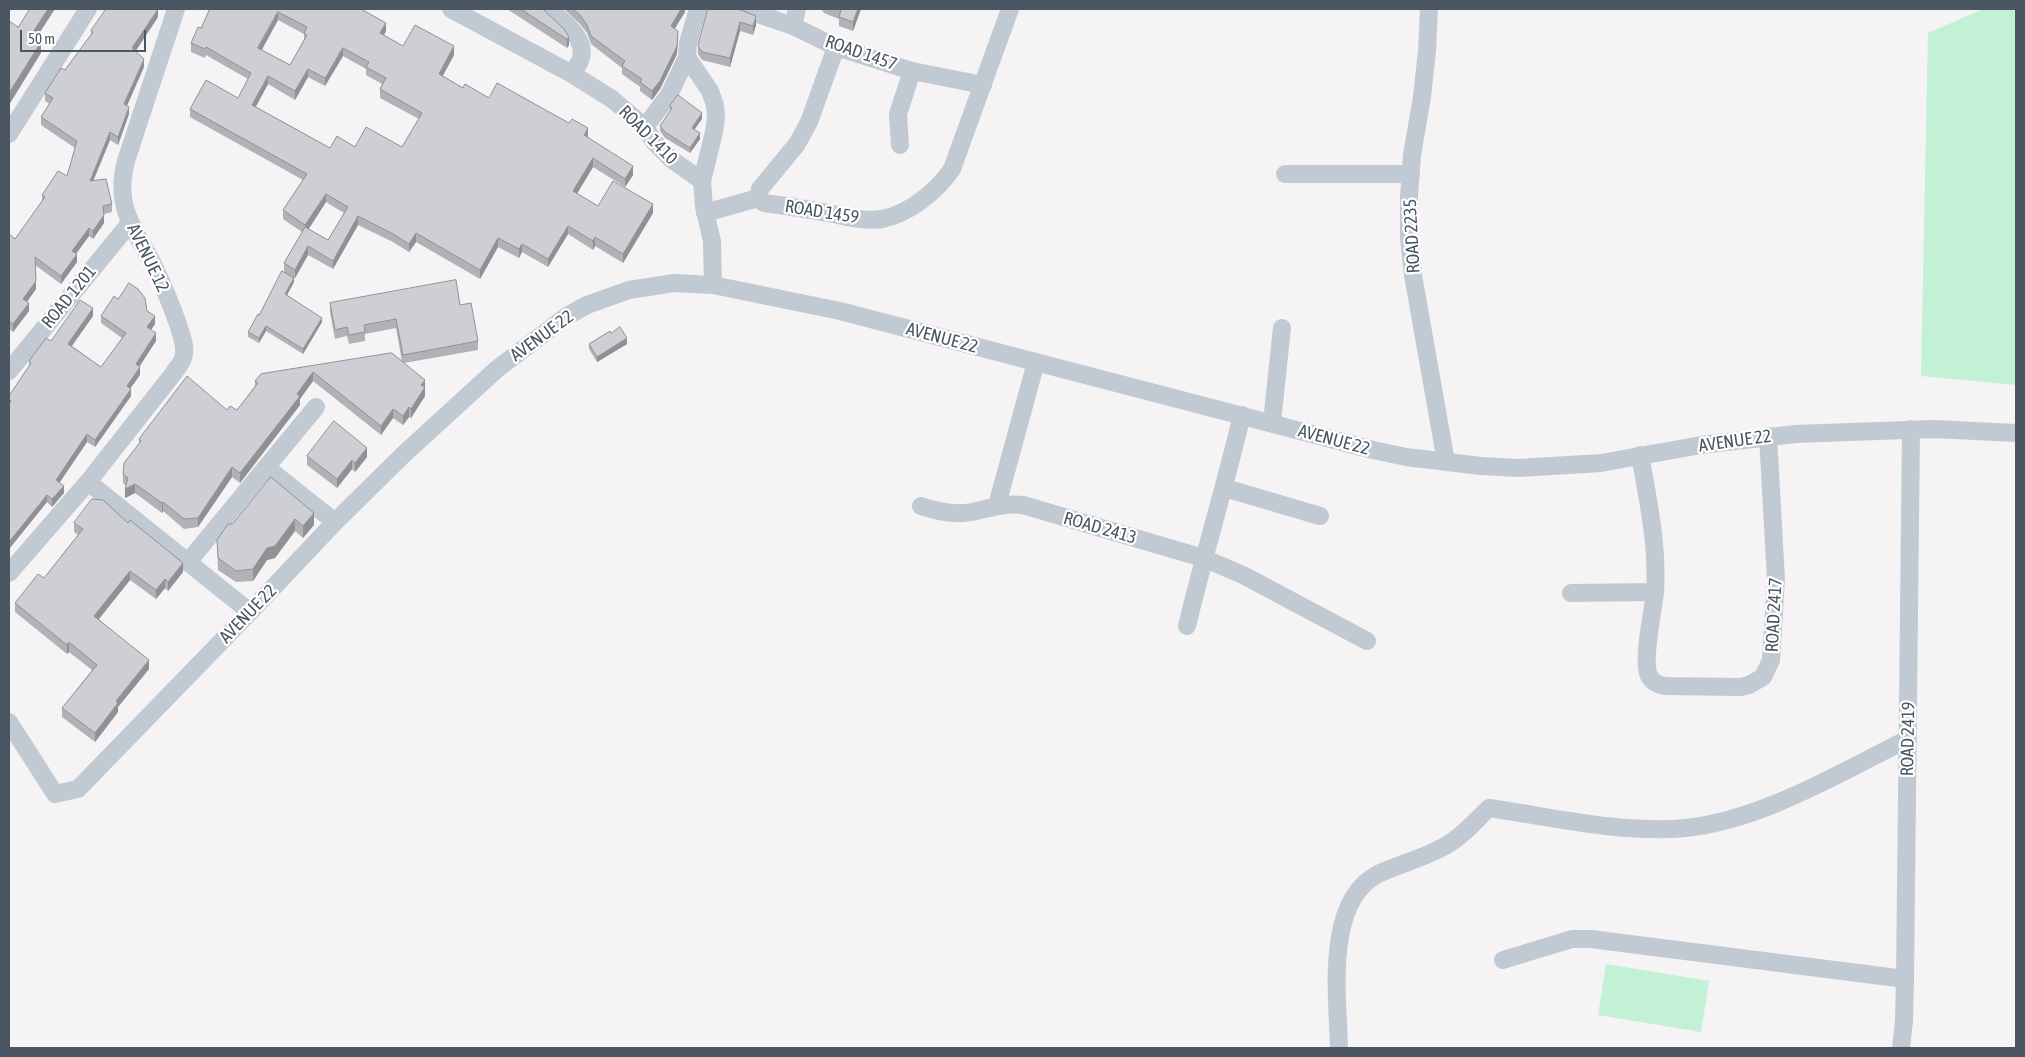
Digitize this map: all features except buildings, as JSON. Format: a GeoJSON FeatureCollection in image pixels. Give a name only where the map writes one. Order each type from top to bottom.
{"type":"FeatureCollection","features":[{"type":"Feature","properties":{"kind":"street"},"geometry":{"type":"LineString","coordinates":[[9,134],[88,9]]}},
{"type":"Feature","properties":{"kind":"street","name":"AVENUE 12"},"geometry":{"type":"LineString","coordinates":[[9,573],[88,482],[173,374],[183,358],[184,343],[175,317],[153,266],[130,223],[121,195],[122,176],[176,9]]}},
{"type":"Feature","properties":{"kind":"street"},"geometry":{"type":"LineString","coordinates":[[548,9],[569,26],[578,39],[582,52],[572,74]]}},
{"type":"Feature","properties":{"kind":"street"},"geometry":{"type":"LineString","coordinates":[[645,127],[669,95],[687,57],[688,43],[698,9]]}},
{"type":"Feature","properties":{"kind":"street","name":"ROAD 1457"},"geometry":{"type":"LineString","coordinates":[[743,9],[793,26],[836,47],[912,71],[983,84]]}},
{"type":"Feature","properties":{"kind":"street"},"geometry":{"type":"LineString","coordinates":[[793,26],[797,9]]}},
{"type":"Feature","properties":{"kind":"street","name":"ROAD 1459"},"geometry":{"type":"LineString","coordinates":[[836,47],[809,122],[797,144],[760,190],[758,198],[764,203],[860,219],[882,219],[902,212],[921,200],[943,181],[952,168],[1010,9]]}},
{"type":"Feature","properties":{"kind":"street","name":"ROAD 2235"},"geometry":{"type":"LineString","coordinates":[[1429,9],[1422,97],[1413,145],[1409,238],[1413,275],[1446,462]]}},
{"type":"Feature","properties":{"kind":"street","name":"ROAD 1410"},"geometry":{"type":"LineString","coordinates":[[456,10],[572,74],[612,99],[645,127],[655,143],[671,159],[702,181]]}},
{"type":"Feature","properties":{"kind":"street"},"geometry":{"type":"LineString","coordinates":[[687,57],[710,91],[715,105],[714,132],[702,181],[702,195],[712,241],[713,285]]}},
{"type":"Feature","properties":{"kind":"street"},"geometry":{"type":"LineString","coordinates":[[900,145],[898,114],[912,71]]}},
{"type":"Feature","properties":{"kind":"street"},"geometry":{"type":"LineString","coordinates":[[1285,174],[1411,174]]}},
{"type":"Feature","properties":{"kind":"street"},"geometry":{"type":"LineString","coordinates":[[705,212],[758,198]]}},
{"type":"Feature","properties":{"kind":"street","name":"ROAD 1201"},"geometry":{"type":"LineString","coordinates":[[9,371],[130,223]]}},
{"type":"Feature","properties":{"kind":"street","name":"AVENUE 22"},"geometry":{"type":"LineString","coordinates":[[9,722],[55,794],[72,791],[83,784],[335,522],[404,454],[497,369],[567,316],[587,305],[629,290],[674,283],[713,285],[840,311],[1406,458],[1509,467],[1556,466],[1601,462],[1768,436],[1911,429],[2016,434]]}},
{"type":"Feature","properties":{"kind":"street"},"geometry":{"type":"LineString","coordinates":[[1272,422],[1282,328]]}},
{"type":"Feature","properties":{"kind":"street"},"geometry":{"type":"LineString","coordinates":[[997,505],[1036,362]]}},
{"type":"Feature","properties":{"kind":"street"},"geometry":{"type":"LineString","coordinates":[[188,562],[316,407]]}},
{"type":"Feature","properties":{"kind":"street"},"geometry":{"type":"LineString","coordinates":[[1187,626],[1203,558],[1225,488],[1242,415]]}},
{"type":"Feature","properties":{"kind":"street","name":"ROAD 2419"},"geometry":{"type":"LineString","coordinates":[[1901,1048],[1905,979],[1911,429]]}},
{"type":"Feature","properties":{"kind":"street","name":"ROAD 2417"},"geometry":{"type":"LineString","coordinates":[[1640,455],[1654,536],[1655,592],[1650,630],[1648,667],[1650,676],[1656,683],[1666,686],[1741,687],[1756,682],[1767,672],[1771,660],[1776,580],[1768,436]]}},
{"type":"Feature","properties":{"kind":"street"},"geometry":{"type":"LineString","coordinates":[[266,467],[335,522]]}},
{"type":"Feature","properties":{"kind":"street"},"geometry":{"type":"LineString","coordinates":[[88,482],[250,612]]}},
{"type":"Feature","properties":{"kind":"street"},"geometry":{"type":"LineString","coordinates":[[1225,488],[1320,516]]}},
{"type":"Feature","properties":{"kind":"street","name":"ROAD 2413"},"geometry":{"type":"LineString","coordinates":[[921,506],[934,511],[962,513],[997,505],[1023,505],[1203,558],[1243,575],[1367,641]]}},
{"type":"Feature","properties":{"kind":"street"},"geometry":{"type":"LineString","coordinates":[[1572,593],[1655,592]]}},
{"type":"Feature","properties":{"kind":"street"},"geometry":{"type":"LineString","coordinates":[[1339,1048],[1336,960],[1339,936],[1346,915],[1358,892],[1377,875],[1447,846],[1489,808],[1605,825],[1686,828],[1735,818],[1779,802],[1908,739]]}},
{"type":"Feature","properties":{"kind":"street"},"geometry":{"type":"LineString","coordinates":[[1503,960],[1572,939],[1591,939],[1905,979]]}},
{"type":"Feature","properties":{"kind":"green space"},"geometry":{"type":"Polygon","coordinates":[[[1983,9],[2016,9],[2016,385],[1921,376],[1928,33],[1983,9]]]}},
{"type":"Feature","properties":{"kind":"green space"},"geometry":{"type":"Polygon","coordinates":[[[1606,964],[1709,981],[1701,1032],[1598,1015],[1606,964]]]}}]}
